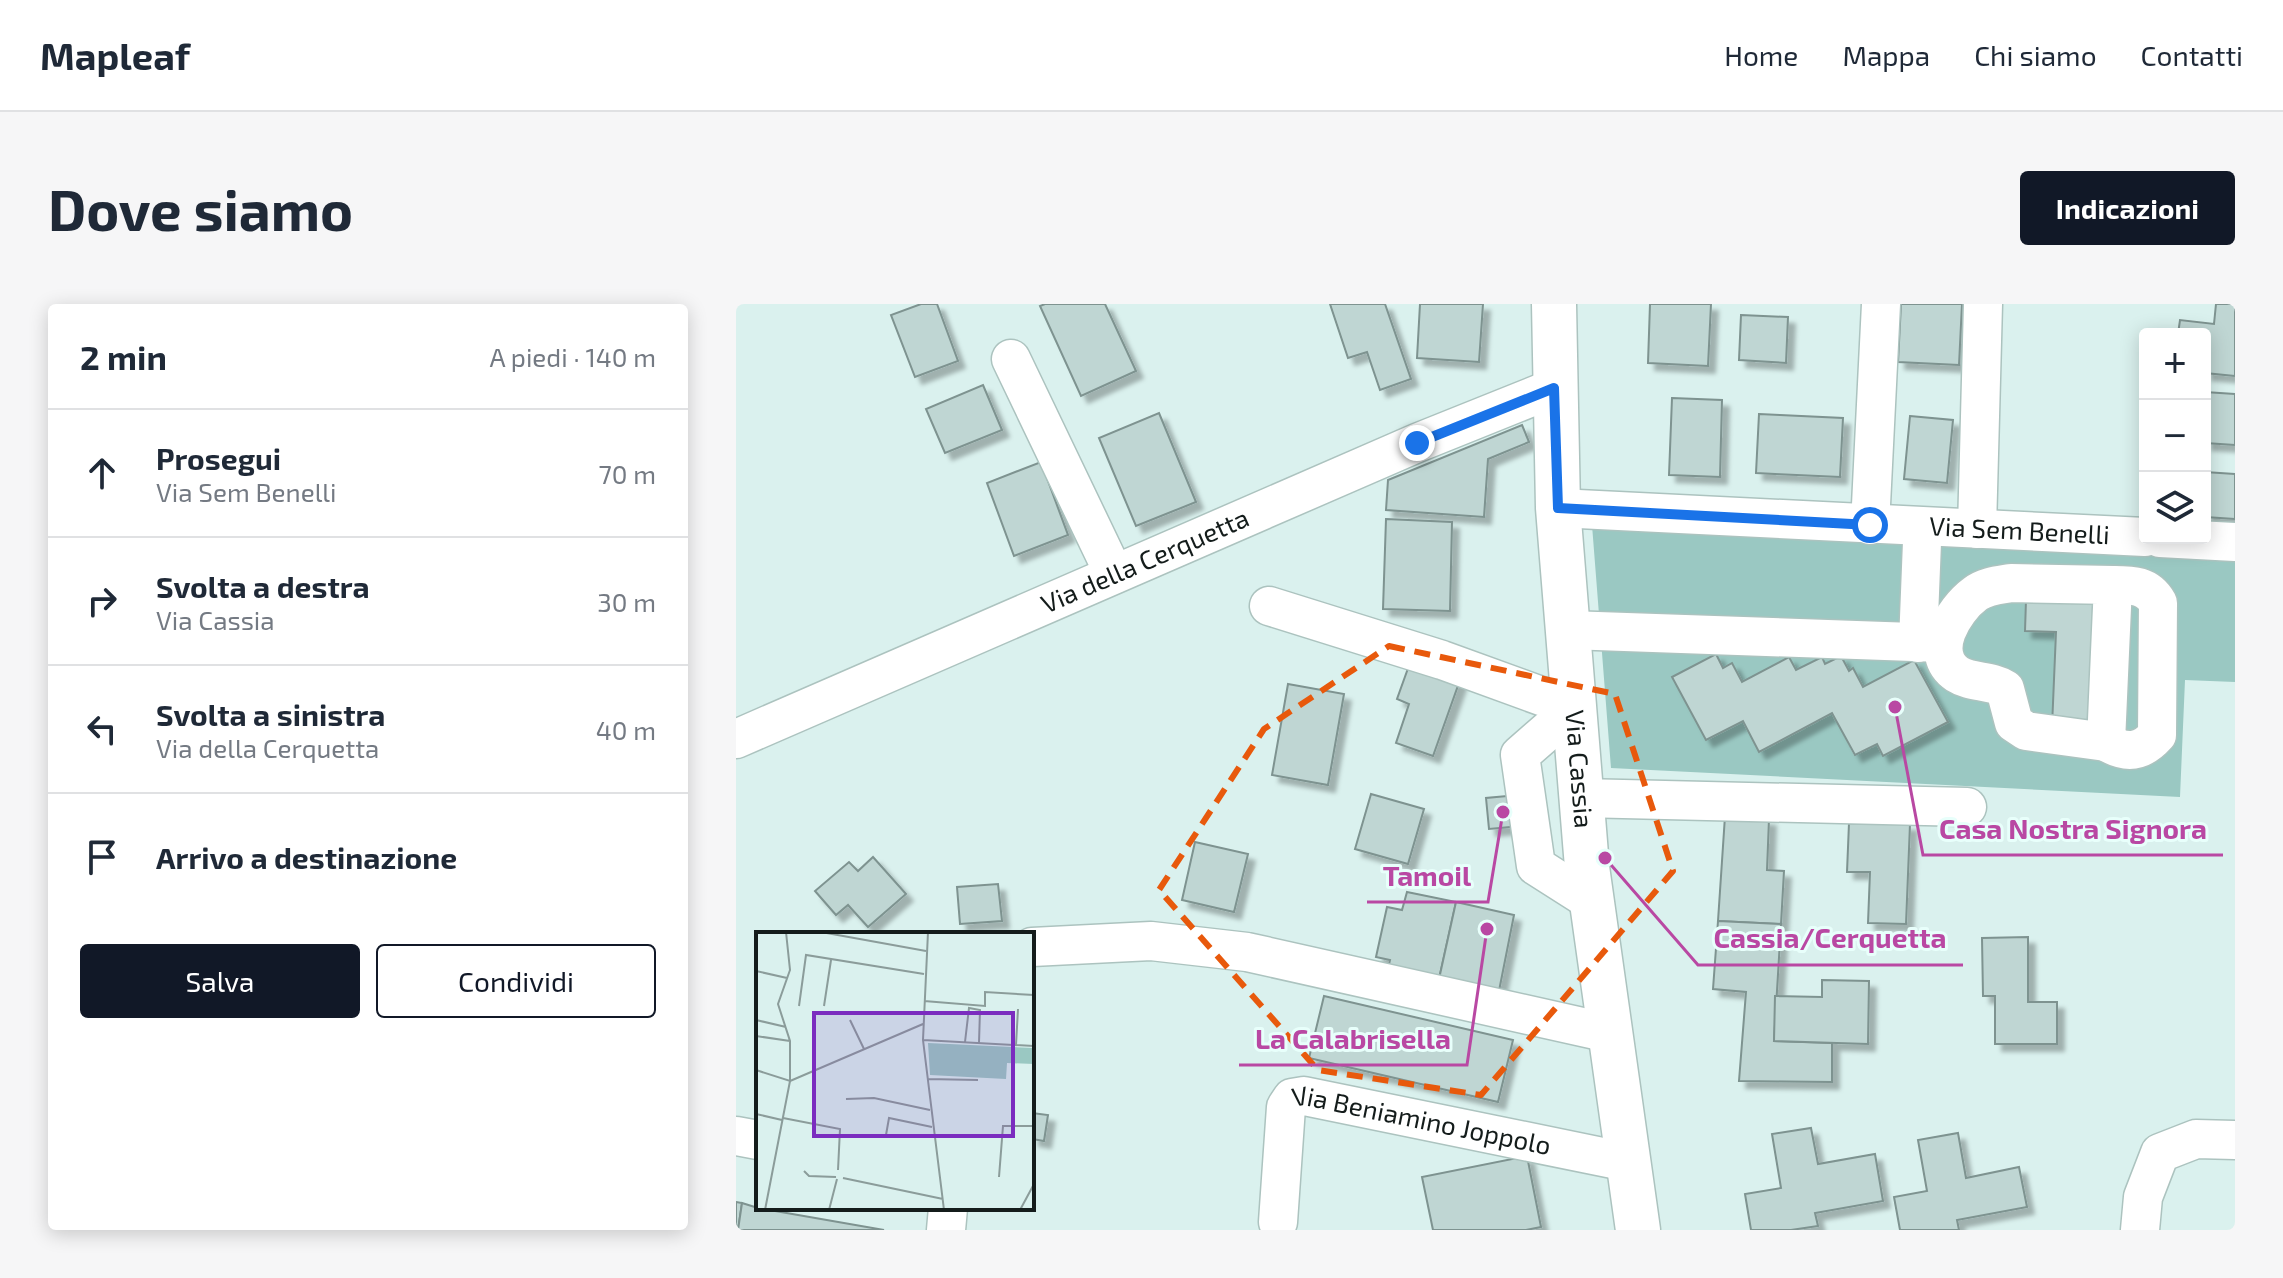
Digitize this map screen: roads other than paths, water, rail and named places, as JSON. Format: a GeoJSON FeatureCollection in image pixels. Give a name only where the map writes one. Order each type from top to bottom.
{"type":"FeatureCollection","features":[{"type":"Feature","properties":{"kind":"main road","name":"Via Cassia"},"geometry":{"type":"LineString","coordinates":[[1554,304],[1558,508],[1581,798],[1591,901],[1638,1230]]}},
{"type":"Feature","properties":{"kind":"street"},"geometry":{"type":"LineString","coordinates":[[1870,525],[1881,304]]}},
{"type":"Feature","properties":{"kind":"street"},"geometry":{"type":"LineString","coordinates":[[1977,529],[1983,304]]}},
{"type":"Feature","properties":{"kind":"street"},"geometry":{"type":"LineString","coordinates":[[1011,359],[1114,574]]}},
{"type":"Feature","properties":{"kind":"street","name":"Via della Cerquetta"},"geometry":{"type":"LineString","coordinates":[[736,739],[1417,443],[1554,388]]}},
{"type":"Feature","properties":{"kind":"street","name":"Via Sem Benelli"},"geometry":{"type":"LineString","coordinates":[[1558,508],[2139,537]]}},
{"type":"Feature","properties":{"kind":"street"},"geometry":{"type":"LineString","coordinates":[[2211,541],[2235,542]]}},
{"type":"Feature","properties":{"kind":"street"},"geometry":{"type":"LineString","coordinates":[[1922,542],[1930,643],[1958,674],[1998,684],[2005,689],[2014,723],[2026,731],[2106,742],[2122,750],[2147,746],[2157,735],[2158,603],[2146,589],[2113,585],[2011,583],[1992,586],[1976,592],[1930,643]]}},
{"type":"Feature","properties":{"kind":"street"},"geometry":{"type":"LineString","coordinates":[[2106,742],[2113,585]]}},
{"type":"Feature","properties":{"kind":"street"},"geometry":{"type":"LineString","coordinates":[[1269,606],[1442,660],[1574,708],[1520,755],[1536,866],[1591,901]]}},
{"type":"Feature","properties":{"kind":"street"},"geometry":{"type":"LineString","coordinates":[[1568,630],[1930,643]]}},
{"type":"Feature","properties":{"kind":"street"},"geometry":{"type":"LineString","coordinates":[[1581,798],[1967,807]]}},
{"type":"Feature","properties":{"kind":"street"},"geometry":{"type":"LineString","coordinates":[[1034,947],[1151,941],[1247,952],[1609,1033]]}},
{"type":"Feature","properties":{"kind":"street","name":"Via Beniamino Joppolo"},"geometry":{"type":"LineString","coordinates":[[1278,1222],[1286,1107],[1292,1098],[1304,1096],[1627,1162]]}},
{"type":"Feature","properties":{"kind":"street"},"geometry":{"type":"LineString","coordinates":[[736,1136],[756,1140]]}},
{"type":"Feature","properties":{"kind":"street"},"geometry":{"type":"LineString","coordinates":[[2140,1230],[2143,1197],[2160,1153],[2196,1139],[2235,1140]]}},
{"type":"Feature","properties":{"kind":"street"},"geometry":{"type":"LineString","coordinates":[[946,1230],[948,1210]]}},
{"type":"Feature","properties":{"kind":"place","name":"Casa Nostra Signora"},"geometry":{"type":"Point","coordinates":[1895,707]}},
{"type":"Feature","properties":{"kind":"place","name":"Tamoil"},"geometry":{"type":"Point","coordinates":[1503,812]}},
{"type":"Feature","properties":{"kind":"place","name":"Cassia/Cerquetta"},"geometry":{"type":"Point","coordinates":[1605,858]}},
{"type":"Feature","properties":{"kind":"place","name":"La Calabrisella"},"geometry":{"type":"Point","coordinates":[1487,929]}}]}
